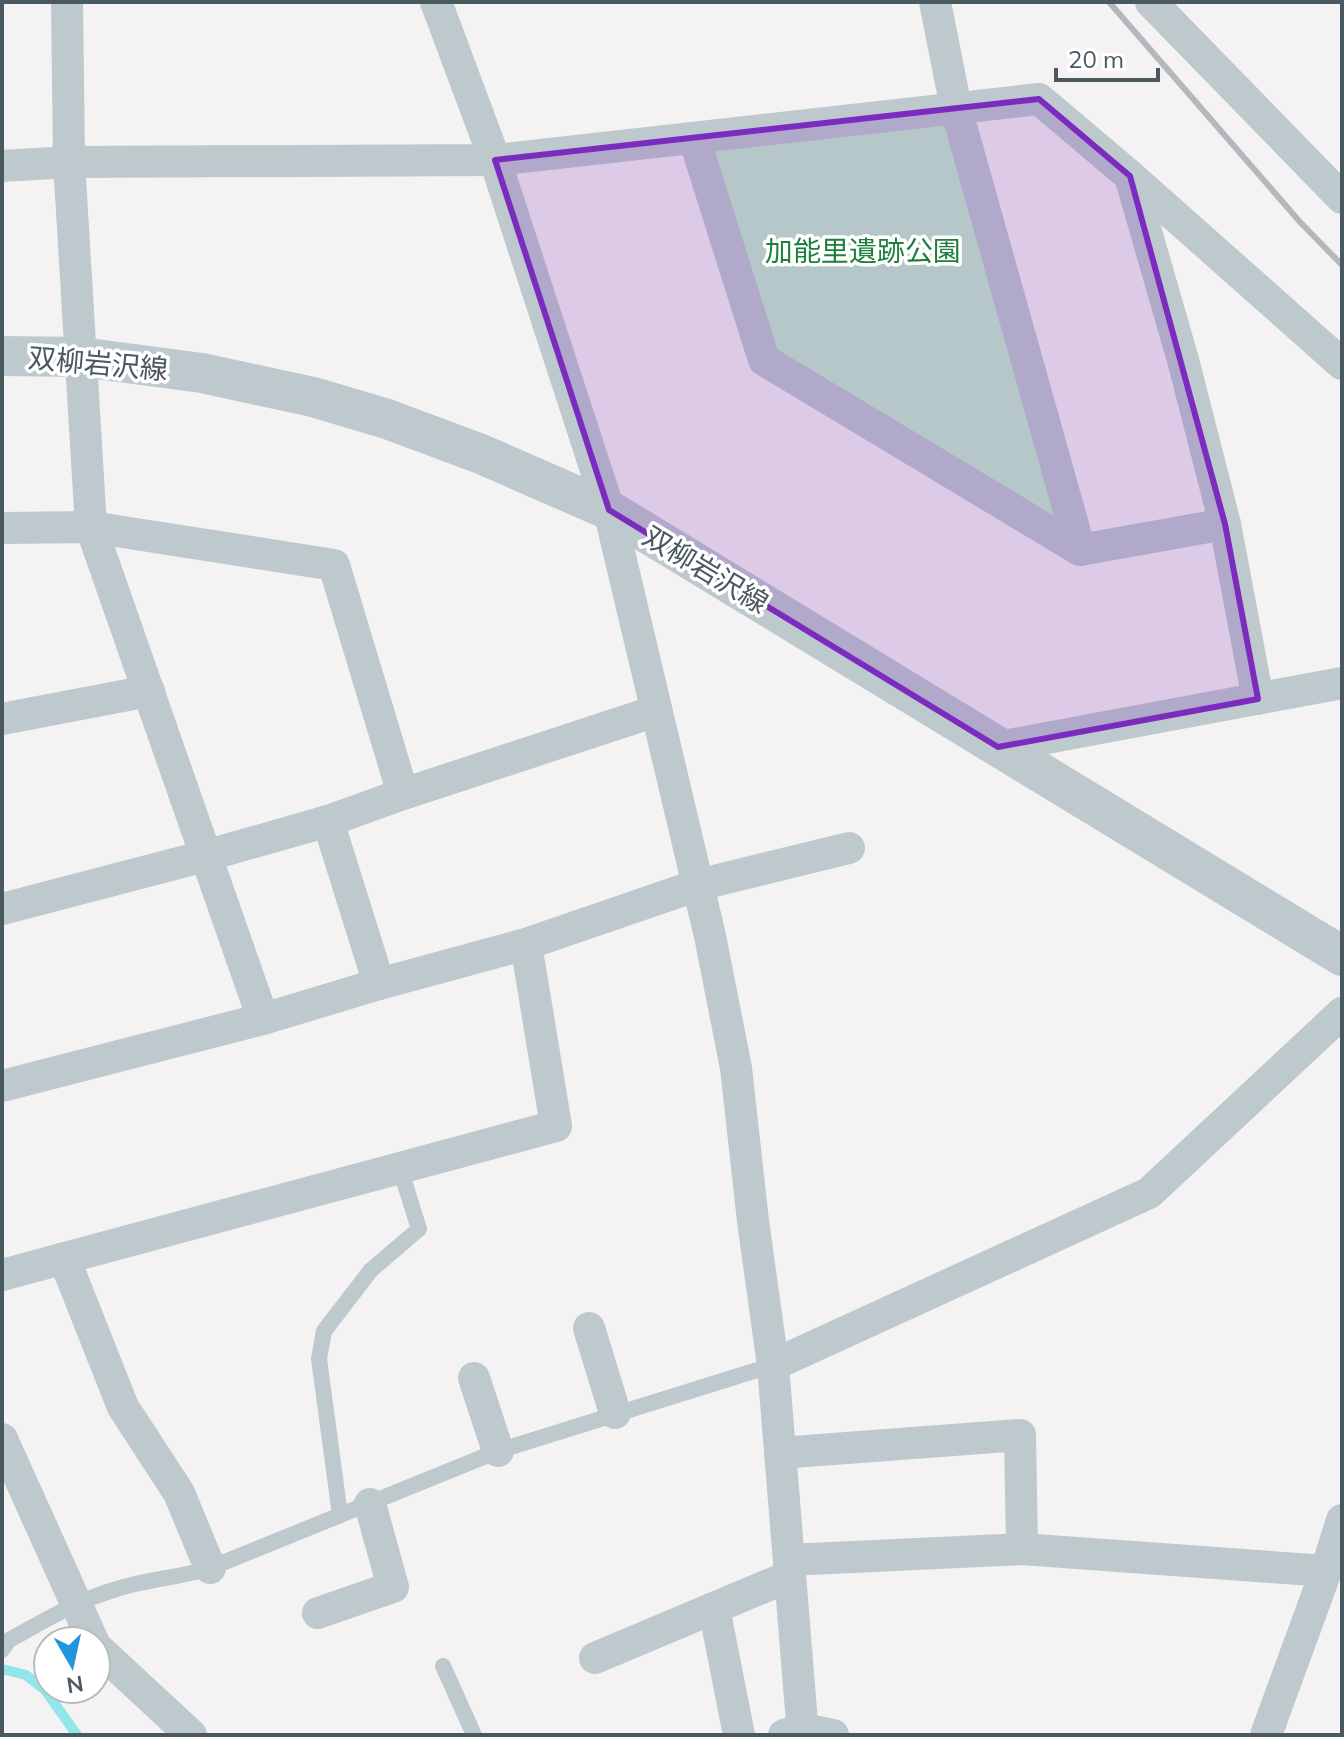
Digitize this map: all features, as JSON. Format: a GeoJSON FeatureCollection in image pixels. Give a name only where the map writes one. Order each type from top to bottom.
{"type":"FeatureCollection","features":[{"type":"Feature","properties":{"kind":"street"},"geometry":{"type":"LineString","coordinates":[[67,2],[69,162],[91,527],[263,1019]]}},
{"type":"Feature","properties":{"kind":"street"},"geometry":{"type":"LineString","coordinates":[[436,2],[495,160],[609,510],[710,936],[736,1068],[773,1365],[806,1734]]}},
{"type":"Feature","properties":{"kind":"street"},"geometry":{"type":"LineString","coordinates":[[935,2],[956,108],[1080,550]]}},
{"type":"Feature","properties":{"kind":"street"},"geometry":{"type":"LineString","coordinates":[[1151,2],[1342,198]]}},
{"type":"Feature","properties":{"kind":"street"},"geometry":{"type":"LineString","coordinates":[[2,166],[69,162],[495,160],[1039,99],[1342,364]]}},
{"type":"Feature","properties":{"kind":"street"},"geometry":{"type":"LineString","coordinates":[[694,138],[764,360],[1080,550],[1225,524]]}},
{"type":"Feature","properties":{"kind":"street"},"geometry":{"type":"LineString","coordinates":[[1130,176],[1183,360],[1225,524],[1258,699]]}},
{"type":"Feature","properties":{"kind":"street","name":"双柳岩沢線"},"geometry":{"type":"LineString","coordinates":[[2,356],[81,357],[202,373],[313,397],[387,419],[481,454],[609,510],[1342,956]]}},
{"type":"Feature","properties":{"kind":"street"},"geometry":{"type":"LineString","coordinates":[[2,528],[91,527],[334,565],[403,794]]}},
{"type":"Feature","properties":{"kind":"street"},"geometry":{"type":"LineString","coordinates":[[998,747],[1342,683]]}},
{"type":"Feature","properties":{"kind":"street"},"geometry":{"type":"LineString","coordinates":[[2,719],[149,691]]}},
{"type":"Feature","properties":{"kind":"street"},"geometry":{"type":"LineString","coordinates":[[2,909],[328,821],[656,711]]}},
{"type":"Feature","properties":{"kind":"street"},"geometry":{"type":"LineString","coordinates":[[328,821],[379,984]]}},
{"type":"Feature","properties":{"kind":"street"},"geometry":{"type":"LineString","coordinates":[[2,1086],[263,1019],[526,944],[698,885],[849,848]]}},
{"type":"Feature","properties":{"kind":"street"},"geometry":{"type":"LineString","coordinates":[[2,1275],[556,1126],[526,944]]}},
{"type":"Feature","properties":{"kind":"street"},"geometry":{"type":"LineString","coordinates":[[773,1365],[1149,1193],[1342,1013]]}},
{"type":"Feature","properties":{"kind":"street"},"geometry":{"type":"LineString","coordinates":[[64,1258],[123,1407],[179,1493],[210,1568]]}},
{"type":"Feature","properties":{"kind":"street"},"geometry":{"type":"LineString","coordinates":[[589,1328],[615,1413]]}},
{"type":"Feature","properties":{"kind":"street"},"geometry":{"type":"LineString","coordinates":[[474,1378],[498,1451]]}},
{"type":"Feature","properties":{"kind":"street"},"geometry":{"type":"LineString","coordinates":[[780,1453],[1020,1435],[1022,1549]]}},
{"type":"Feature","properties":{"kind":"street"},"geometry":{"type":"LineString","coordinates":[[2,1439],[86,1625]]}},
{"type":"Feature","properties":{"kind":"street"},"geometry":{"type":"LineString","coordinates":[[318,1613],[393,1587],[370,1504]]}},
{"type":"Feature","properties":{"kind":"street"},"geometry":{"type":"LineString","coordinates":[[1266,1735],[1342,1520]]}},
{"type":"Feature","properties":{"kind":"street"},"geometry":{"type":"LineString","coordinates":[[595,1658],[714,1608],[790,1568],[1022,1549],[1326,1571]]}},
{"type":"Feature","properties":{"kind":"street"},"geometry":{"type":"LineString","coordinates":[[714,1608],[739,1735]]}},
{"type":"Feature","properties":{"kind":"street"},"geometry":{"type":"LineString","coordinates":[[112,1662],[191,1735]]}},
{"type":"Feature","properties":{"kind":"lane"},"geometry":{"type":"LineString","coordinates":[[340,1515],[319,1359],[324,1331],[371,1270],[419,1229],[400,1168]]}},
{"type":"Feature","properties":{"kind":"lane"},"geometry":{"type":"LineString","coordinates":[[4,1643],[76,1604],[118,1588],[210,1568],[498,1451],[773,1365]]}},
{"type":"Feature","properties":{"kind":"lane"},"geometry":{"type":"LineString","coordinates":[[443,1666],[474,1735]]}},
{"type":"Feature","properties":{"kind":"highlighted area"},"geometry":{"type":"Polygon","coordinates":[[[1039,99],[1130,176],[1225,524],[1258,699],[998,747],[609,510],[495,160],[1039,99]]]}},
{"type":"Feature","properties":{"kind":"green space","name":"加能里遺跡公園"},"geometry":{"type":"Polygon","coordinates":[[[956,108],[1080,550],[764,360],[694,138],[956,108]]]}},
{"type":"Feature","properties":{"kind":"waterway"},"geometry":{"type":"LineString","coordinates":[[2,1669],[26,1675],[45,1690],[77,1735]]}},
{"type":"Feature","properties":{"kind":"railway"},"geometry":{"type":"LineString","coordinates":[[1109,2],[1300,222],[1342,265]]}}]}
